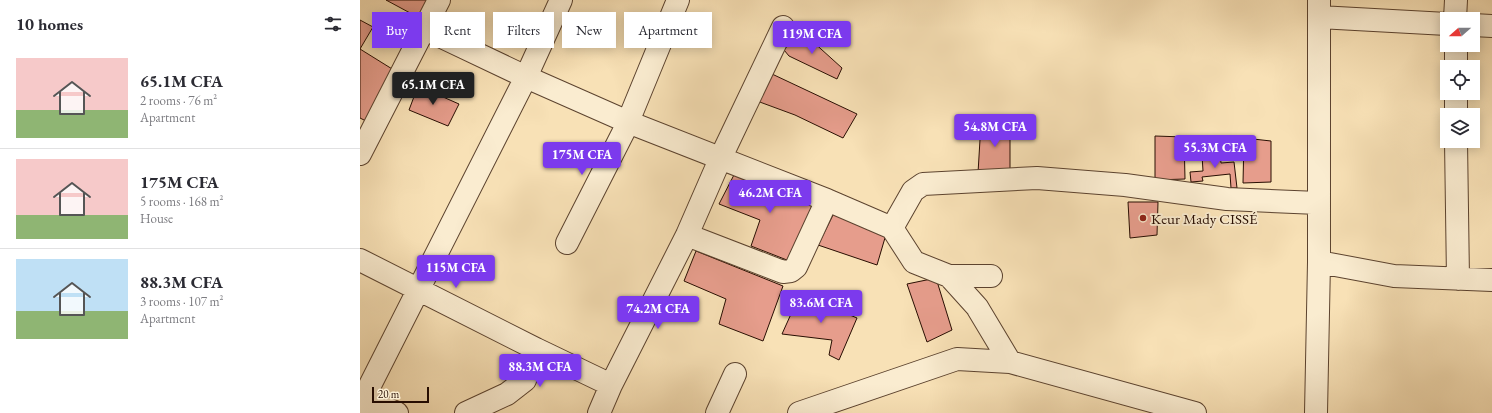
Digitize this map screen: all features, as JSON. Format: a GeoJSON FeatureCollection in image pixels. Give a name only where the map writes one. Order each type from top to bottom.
{"type":"FeatureCollection","features":[{"type":"Feature","properties":{"kind":"street"},"geometry":{"type":"LineString","coordinates":[[360,154],[425,29],[438,0]]}},
{"type":"Feature","properties":{"kind":"street"},"geometry":{"type":"LineString","coordinates":[[397,413],[361,401],[420,290],[526,77],[561,0]]}},
{"type":"Feature","properties":{"kind":"street"},"geometry":{"type":"LineString","coordinates":[[568,243],[628,122],[678,0]]}},
{"type":"Feature","properties":{"kind":"street"},"geometry":{"type":"LineString","coordinates":[[1455,12],[1456,0]]}},
{"type":"Feature","properties":{"kind":"street"},"geometry":{"type":"LineString","coordinates":[[1316,413],[1319,262],[1319,8],[1440,23]]}},
{"type":"Feature","properties":{"kind":"street"},"geometry":{"type":"LineString","coordinates":[[1480,25],[1492,26]]}},
{"type":"Feature","properties":{"kind":"street"},"geometry":{"type":"LineString","coordinates":[[599,413],[611,385],[687,235],[720,157],[783,27]]}},
{"type":"Feature","properties":{"kind":"street"},"geometry":{"type":"LineString","coordinates":[[425,29],[526,77],[628,122],[720,157],[892,228],[914,262],[949,276],[991,276]]}},
{"type":"Feature","properties":{"kind":"street"},"geometry":{"type":"LineString","coordinates":[[1456,148],[1458,279]]}},
{"type":"Feature","properties":{"kind":"street"},"geometry":{"type":"LineString","coordinates":[[892,228],[913,191],[923,184],[1037,178],[1125,185],[1227,199],[1318,203]]}},
{"type":"Feature","properties":{"kind":"street"},"geometry":{"type":"LineString","coordinates":[[687,235],[783,272],[791,271],[796,267],[827,200]]}},
{"type":"Feature","properties":{"kind":"street"},"geometry":{"type":"LineString","coordinates":[[360,260],[611,385]]}},
{"type":"Feature","properties":{"kind":"street"},"geometry":{"type":"LineString","coordinates":[[1319,262],[1394,276],[1492,280]]}},
{"type":"Feature","properties":{"kind":"street"},"geometry":{"type":"LineString","coordinates":[[949,276],[977,307],[1010,362]]}},
{"type":"Feature","properties":{"kind":"street"},"geometry":{"type":"LineString","coordinates":[[466,413],[507,394],[525,380],[536,348]]}},
{"type":"Feature","properties":{"kind":"street"},"geometry":{"type":"LineString","coordinates":[[799,413],[957,360],[1010,362],[1195,413]]}},
{"type":"Feature","properties":{"kind":"street"},"geometry":{"type":"LineString","coordinates":[[717,413],[735,374]]}},
{"type":"Feature","properties":{"kind":"building"},"geometry":{"type":"Polygon","coordinates":[[[386,0],[436,0],[425,21],[422,19],[422,12],[408,12],[386,0]]]}},
{"type":"Feature","properties":{"kind":"building"},"geometry":{"type":"Polygon","coordinates":[[[360,20],[372,26],[372,29],[360,49],[360,20]]]}},
{"type":"Feature","properties":{"kind":"building"},"geometry":{"type":"Polygon","coordinates":[[[800,30],[842,68],[837,79],[789,56],[784,50],[800,30]]]}},
{"type":"Feature","properties":{"kind":"building"},"geometry":{"type":"Polygon","coordinates":[[[360,49],[397,72],[368,122],[360,118],[360,49]]]}},
{"type":"Feature","properties":{"kind":"building"},"geometry":{"type":"Polygon","coordinates":[[[772,74],[857,114],[843,138],[795,115],[757,101],[772,74]]]}},
{"type":"Feature","properties":{"kind":"building"},"geometry":{"type":"Polygon","coordinates":[[[418,86],[459,104],[448,126],[409,110],[418,86]]]}},
{"type":"Feature","properties":{"kind":"building"},"geometry":{"type":"Polygon","coordinates":[[[981,123],[1010,123],[1010,170],[978,173],[981,123]]]}},
{"type":"Feature","properties":{"kind":"building"},"geometry":{"type":"Polygon","coordinates":[[[1155,136],[1184,137],[1185,179],[1155,180],[1155,136]]]}},
{"type":"Feature","properties":{"kind":"building"},"geometry":{"type":"Polygon","coordinates":[[[1244,138],[1271,141],[1271,182],[1243,183],[1244,138]]]}},
{"type":"Feature","properties":{"kind":"building"},"geometry":{"type":"Polygon","coordinates":[[[1220,153],[1221,163],[1234,162],[1237,188],[1231,188],[1230,174],[1202,177],[1203,181],[1191,182],[1190,172],[1203,171],[1202,155],[1220,153]]]}},
{"type":"Feature","properties":{"kind":"building"},"geometry":{"type":"Polygon","coordinates":[[[736,171],[815,205],[792,262],[751,246],[760,220],[719,204],[736,171]]]}},
{"type":"Feature","properties":{"kind":"building","name":"Keur Mady CISSÉ"},"geometry":{"type":"Polygon","coordinates":[[[1128,202],[1158,202],[1157,235],[1130,238],[1128,202]]]}},
{"type":"Feature","properties":{"kind":"building"},"geometry":{"type":"Polygon","coordinates":[[[835,211],[887,231],[877,265],[818,245],[835,211]]]}},
{"type":"Feature","properties":{"kind":"building"},"geometry":{"type":"Polygon","coordinates":[[[696,251],[783,286],[763,341],[719,324],[726,299],[684,281],[696,251]]]}},
{"type":"Feature","properties":{"kind":"building"},"geometry":{"type":"Polygon","coordinates":[[[936,278],[952,330],[927,342],[907,284],[936,278]]]}},
{"type":"Feature","properties":{"kind":"building"},"geometry":{"type":"Polygon","coordinates":[[[800,294],[857,318],[839,360],[829,355],[832,340],[782,334],[800,294]]]}},
{"type":"Feature","properties":{"kind":"place","name":"Keur Mady CISSÉ"},"geometry":{"type":"Point","coordinates":[1143,218]}}]}
